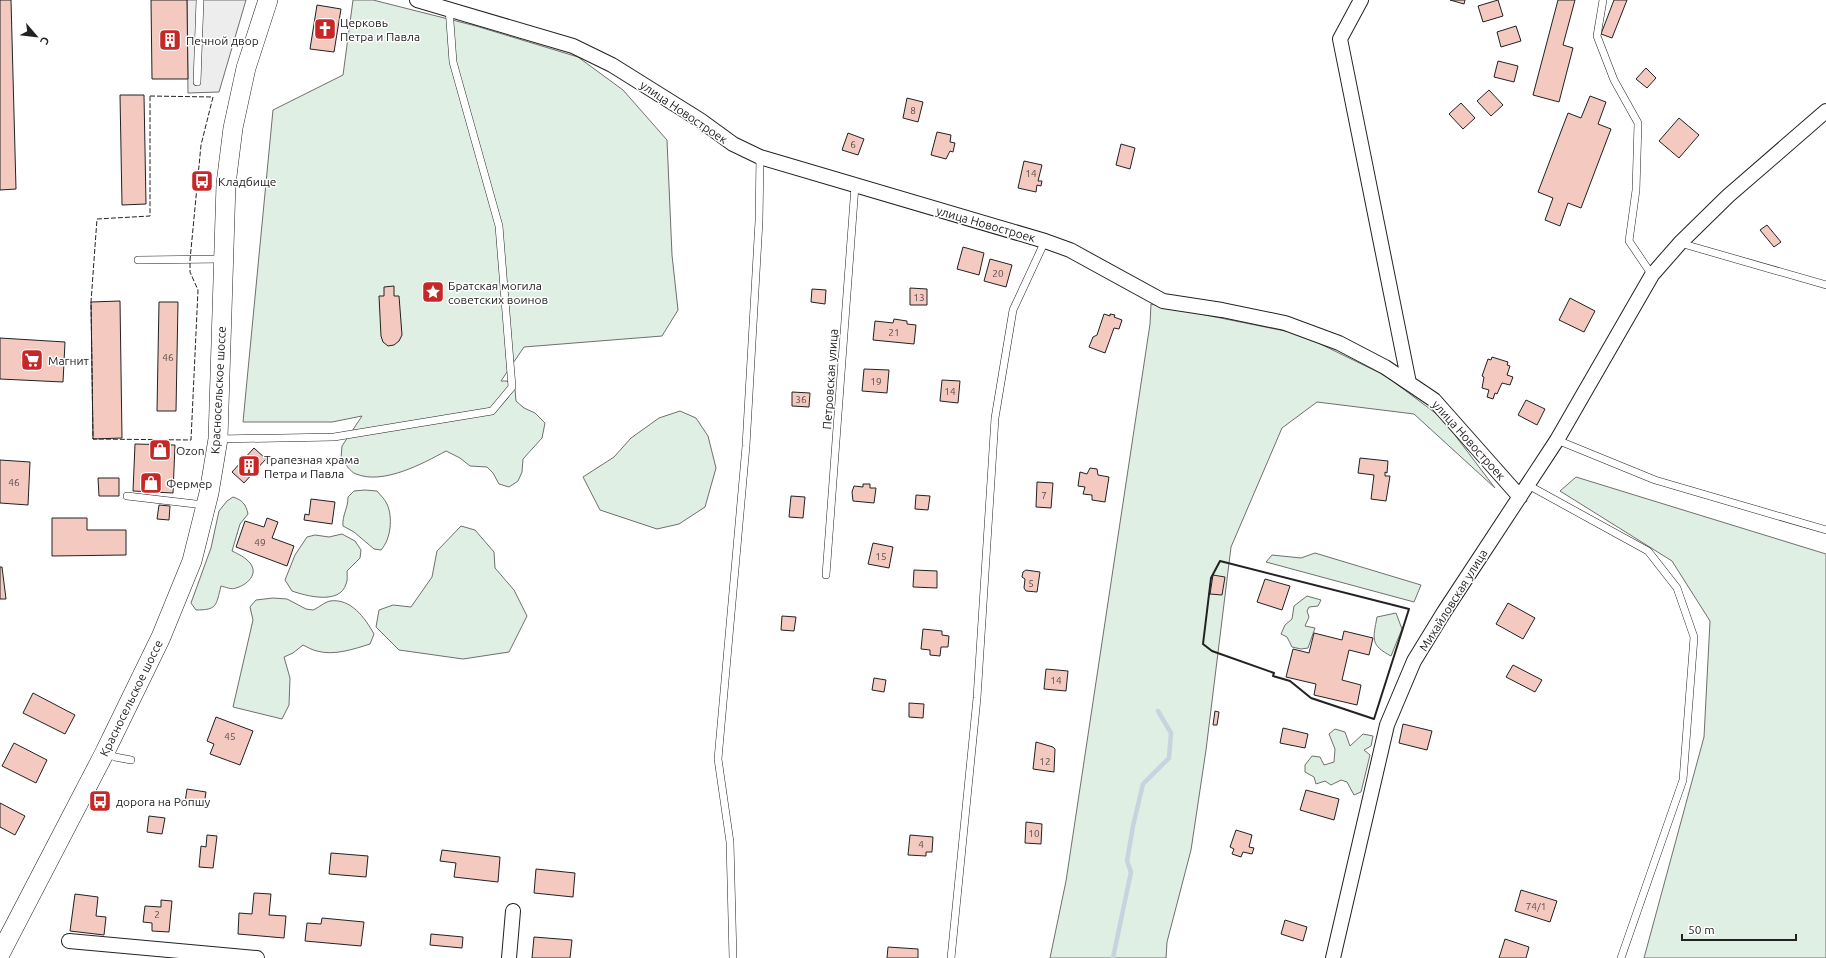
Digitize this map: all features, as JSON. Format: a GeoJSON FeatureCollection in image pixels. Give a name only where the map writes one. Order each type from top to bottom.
{"type":"FeatureCollection","features":[{"type":"Feature","properties":{"kind":"main road","name":"Красносельское шоссе"},"geometry":{"type":"LineString","coordinates":[[4,949],[105,752],[170,616],[192,560],[206,506],[218,439],[226,184],[233,128],[246,68],[268,0]]}},
{"type":"Feature","properties":{"kind":"street","name":"улица Новостроек"},"geometry":{"type":"LineString","coordinates":[[417,0],[449,8],[573,46],[612,65],[700,120],[733,144],[760,157],[1045,241],[1070,250],[1163,301],[1222,310],[1285,323],[1339,343],[1385,367],[1434,400],[1520,497]]}},
{"type":"Feature","properties":{"kind":"street"},"geometry":{"type":"LineString","coordinates":[[1361,0],[1340,39],[1409,383]]}},
{"type":"Feature","properties":{"kind":"street","name":"Михайловская улица"},"geometry":{"type":"LineString","coordinates":[[1333,958],[1387,725],[1414,661],[1444,612],[1557,440],[1652,275],[1680,243],[1728,196],[1826,111]]}},
{"type":"Feature","properties":{"kind":"street"},"geometry":{"type":"LineString","coordinates":[[509,958],[513,911]]}},
{"type":"Feature","properties":{"kind":"street"},"geometry":{"type":"LineString","coordinates":[[69,941],[257,958]]}},
{"type":"Feature","properties":{"kind":"lane"},"geometry":{"type":"LineString","coordinates":[[197,82],[200,0]]}},
{"type":"Feature","properties":{"kind":"lane"},"geometry":{"type":"LineString","coordinates":[[1603,0],[1597,36],[1614,80],[1638,123],[1636,190],[1629,241],[1652,275]]}},
{"type":"Feature","properties":{"kind":"lane"},"geometry":{"type":"LineString","coordinates":[[218,439],[334,437],[492,411],[512,387],[499,226],[453,62],[449,8]]}},
{"type":"Feature","properties":{"kind":"lane"},"geometry":{"type":"LineString","coordinates":[[733,958],[730,842],[718,759],[746,446],[759,221],[760,157]]}},
{"type":"Feature","properties":{"kind":"lane","name":"Петровская улица"},"geometry":{"type":"LineString","coordinates":[[826,575],[855,186]]}},
{"type":"Feature","properties":{"kind":"lane"},"geometry":{"type":"LineString","coordinates":[[951,958],[977,698],[995,418],[1013,310],[1045,241]]}},
{"type":"Feature","properties":{"kind":"lane"},"geometry":{"type":"LineString","coordinates":[[1680,243],[1826,285]]}},
{"type":"Feature","properties":{"kind":"lane"},"geometry":{"type":"LineString","coordinates":[[138,260],[224,259]]}},
{"type":"Feature","properties":{"kind":"lane"},"geometry":{"type":"LineString","coordinates":[[1557,440],[1655,480],[1826,530]]}},
{"type":"Feature","properties":{"kind":"lane"},"geometry":{"type":"LineString","coordinates":[[1528,485],[1648,551],[1677,588],[1694,636],[1683,780],[1621,958]]}},
{"type":"Feature","properties":{"kind":"lane"},"geometry":{"type":"LineString","coordinates":[[127,496],[206,506]]}},
{"type":"Feature","properties":{"kind":"lane"},"geometry":{"type":"LineString","coordinates":[[105,752],[115,757],[131,760]]}},
{"type":"Feature","properties":{"kind":"green space"},"geometry":{"type":"Polygon","coordinates":[[[353,0],[373,0],[476,26],[578,57],[623,90],[667,140],[672,255],[678,310],[662,336],[524,347],[501,381],[507,381],[515,389],[516,401],[524,408],[535,413],[545,423],[542,438],[523,459],[522,472],[518,481],[509,487],[499,484],[493,473],[487,467],[470,466],[460,458],[446,451],[426,462],[402,472],[378,477],[367,477],[356,474],[341,458],[342,446],[362,416],[332,422],[243,422],[273,110],[343,75],[353,0]]]}},
{"type":"Feature","properties":{"kind":"green space"},"geometry":{"type":"Polygon","coordinates":[[[1151,304],[1300,334],[1386,376],[1442,418],[1495,488],[1414,414],[1317,402],[1282,428],[1231,547],[1206,750],[1191,850],[1167,942],[1166,958],[1050,958],[1066,881],[1150,324],[1151,304]]]}},
{"type":"Feature","properties":{"kind":"green space"},"geometry":{"type":"Polygon","coordinates":[[[680,411],[696,418],[708,436],[716,468],[705,507],[679,524],[657,529],[600,510],[583,477],[614,457],[631,438],[659,418],[680,411]]]}},
{"type":"Feature","properties":{"kind":"green space"},"geometry":{"type":"Polygon","coordinates":[[[1576,477],[1826,554],[1826,958],[1644,958],[1704,737],[1710,621],[1672,561],[1560,491],[1576,477]]]}},
{"type":"Feature","properties":{"kind":"green space"},"geometry":{"type":"Polygon","coordinates":[[[354,491],[377,491],[385,500],[389,509],[389,534],[381,550],[374,549],[354,532],[343,526],[348,497],[354,491]]]}},
{"type":"Feature","properties":{"kind":"green space"},"geometry":{"type":"Polygon","coordinates":[[[233,497],[243,503],[248,514],[240,524],[232,551],[244,557],[250,563],[253,571],[252,575],[248,582],[240,587],[231,589],[221,586],[218,598],[212,608],[196,610],[191,603],[211,548],[219,511],[227,501],[233,497]]]}},
{"type":"Feature","properties":{"kind":"green space"},"geometry":{"type":"Polygon","coordinates":[[[461,526],[475,530],[494,552],[495,568],[514,590],[527,616],[509,652],[463,659],[399,650],[376,627],[379,610],[393,605],[411,607],[432,577],[437,551],[461,526]]]}},
{"type":"Feature","properties":{"kind":"green space"},"geometry":{"type":"Polygon","coordinates":[[[342,534],[355,541],[361,550],[360,558],[347,571],[347,581],[343,591],[330,597],[314,597],[292,591],[285,580],[295,555],[307,537],[315,535],[329,537],[342,534]]]}},
{"type":"Feature","properties":{"kind":"green space"},"geometry":{"type":"Polygon","coordinates":[[[1315,553],[1421,585],[1414,602],[1266,562],[1272,555],[1301,558],[1315,553]]]}},
{"type":"Feature","properties":{"kind":"green space"},"geometry":{"type":"Polygon","coordinates":[[[1307,596],[1321,600],[1318,606],[1309,607],[1307,611],[1309,617],[1305,626],[1315,628],[1308,648],[1301,649],[1292,647],[1287,637],[1281,634],[1285,625],[1292,619],[1294,606],[1307,596]]]}},
{"type":"Feature","properties":{"kind":"green space"},"geometry":{"type":"Polygon","coordinates":[[[273,598],[287,599],[306,609],[313,610],[330,601],[344,603],[351,606],[362,616],[374,634],[370,644],[351,650],[330,653],[313,650],[303,645],[293,653],[284,657],[290,678],[289,705],[282,719],[233,707],[253,620],[250,607],[256,600],[273,598]]]}},
{"type":"Feature","properties":{"kind":"green space"},"geometry":{"type":"Polygon","coordinates":[[[1396,613],[1402,629],[1391,656],[1376,645],[1374,636],[1377,617],[1396,613]]]}},
{"type":"Feature","properties":{"kind":"green space"},"geometry":{"type":"Polygon","coordinates":[[[1335,729],[1345,732],[1350,746],[1363,734],[1373,736],[1371,746],[1364,750],[1370,755],[1361,792],[1354,795],[1347,782],[1341,780],[1331,785],[1325,781],[1316,784],[1314,777],[1305,772],[1305,765],[1312,756],[1320,757],[1324,765],[1334,762],[1335,749],[1329,734],[1335,729]]]}},
{"type":"Feature","properties":{"kind":"shaded area"},"geometry":{"type":"Polygon","coordinates":[[[187,0],[246,0],[219,92],[188,93],[187,0]]]}},
{"type":"Feature","properties":{"kind":"building"},"geometry":{"type":"Polygon","coordinates":[[[0,0],[11,0],[16,189],[0,190],[0,0]]]}},
{"type":"Feature","properties":{"kind":"building","name":"Печной двор"},"geometry":{"type":"Polygon","coordinates":[[[151,0],[187,0],[188,79],[152,79],[151,0]]]}},
{"type":"Feature","properties":{"kind":"building"},"geometry":{"type":"Polygon","coordinates":[[[1450,0],[1465,0],[1464,4],[1450,0]]]}},
{"type":"Feature","properties":{"kind":"building"},"geometry":{"type":"Polygon","coordinates":[[[1498,0],[1503,16],[1483,22],[1478,6],[1498,0]]]}},
{"type":"Feature","properties":{"kind":"building"},"geometry":{"type":"Polygon","coordinates":[[[1558,0],[1575,0],[1563,45],[1573,48],[1559,102],[1533,95],[1558,0]]]}},
{"type":"Feature","properties":{"kind":"building"},"geometry":{"type":"Polygon","coordinates":[[[1614,0],[1627,0],[1612,38],[1601,34],[1614,0]]]}},
{"type":"Feature","properties":{"kind":"building","name":"Церковь Петра и Павла"},"geometry":{"type":"Polygon","coordinates":[[[317,5],[341,9],[334,52],[310,49],[317,5]]]}},
{"type":"Feature","properties":{"kind":"building"},"geometry":{"type":"Polygon","coordinates":[[[1516,26],[1521,41],[1501,47],[1497,32],[1516,26]]]}},
{"type":"Feature","properties":{"kind":"building"},"geometry":{"type":"Polygon","coordinates":[[[1498,61],[1518,66],[1514,82],[1494,77],[1498,61]]]}},
{"type":"Feature","properties":{"kind":"building"},"geometry":{"type":"Polygon","coordinates":[[[1646,68],[1656,78],[1647,88],[1636,79],[1646,68]]]}},
{"type":"Feature","properties":{"kind":"building"},"geometry":{"type":"Polygon","coordinates":[[[1489,90],[1503,105],[1491,116],[1477,101],[1489,90]]]}},
{"type":"Feature","properties":{"kind":"building"},"geometry":{"type":"Polygon","coordinates":[[[120,95],[144,95],[146,204],[122,205],[120,95]]]}},
{"type":"Feature","properties":{"kind":"building"},"geometry":{"type":"Polygon","coordinates":[[[1590,96],[1606,102],[1598,124],[1611,129],[1581,208],[1568,203],[1560,226],[1545,220],[1553,198],[1538,192],[1568,113],[1581,118],[1590,96]]]}},
{"type":"Feature","properties":{"kind":"building"},"geometry":{"type":"Polygon","coordinates":[[[907,98],[923,102],[918,122],[903,118],[907,98]]]}},
{"type":"Feature","properties":{"kind":"building"},"geometry":{"type":"Polygon","coordinates":[[[1461,103],[1475,118],[1463,129],[1449,114],[1461,103]]]}},
{"type":"Feature","properties":{"kind":"building"},"geometry":{"type":"Polygon","coordinates":[[[1679,118],[1699,135],[1679,158],[1659,141],[1679,118]]]}},
{"type":"Feature","properties":{"kind":"building"},"geometry":{"type":"Polygon","coordinates":[[[937,132],[951,135],[950,142],[955,143],[953,152],[950,151],[946,159],[931,155],[937,132]]]}},
{"type":"Feature","properties":{"kind":"building"},"geometry":{"type":"Polygon","coordinates":[[[848,133],[864,139],[858,155],[842,150],[848,133]]]}},
{"type":"Feature","properties":{"kind":"building"},"geometry":{"type":"Polygon","coordinates":[[[1121,144],[1135,148],[1130,169],[1116,165],[1121,144]]]}},
{"type":"Feature","properties":{"kind":"building"},"geometry":{"type":"Polygon","coordinates":[[[1024,161],[1042,165],[1038,181],[1042,181],[1041,186],[1037,185],[1036,192],[1018,188],[1024,161]]]}},
{"type":"Feature","properties":{"kind":"building"},"geometry":{"type":"Polygon","coordinates":[[[1767,225],[1781,242],[1774,247],[1760,230],[1767,225]]]}},
{"type":"Feature","properties":{"kind":"building"},"geometry":{"type":"Polygon","coordinates":[[[963,247],[984,253],[979,275],[957,269],[963,247]]]}},
{"type":"Feature","properties":{"kind":"building"},"geometry":{"type":"Polygon","coordinates":[[[990,259],[1012,265],[1006,287],[984,281],[990,259]]]}},
{"type":"Feature","properties":{"kind":"building"},"geometry":{"type":"Polygon","coordinates":[[[394,286],[394,296],[399,296],[402,335],[399,341],[394,345],[388,346],[383,342],[381,336],[379,296],[384,296],[384,287],[394,286]]]}},
{"type":"Feature","properties":{"kind":"building"},"geometry":{"type":"Polygon","coordinates":[[[910,288],[927,289],[927,305],[910,305],[910,288]]]}},
{"type":"Feature","properties":{"kind":"building"},"geometry":{"type":"Polygon","coordinates":[[[812,289],[826,290],[825,304],[811,302],[812,289]]]}},
{"type":"Feature","properties":{"kind":"building"},"geometry":{"type":"Polygon","coordinates":[[[1570,298],[1595,311],[1584,332],[1559,320],[1570,298]]]}},
{"type":"Feature","properties":{"kind":"building"},"geometry":{"type":"Polygon","coordinates":[[[120,301],[122,438],[93,439],[91,302],[120,301]]]}},
{"type":"Feature","properties":{"kind":"building"},"geometry":{"type":"Polygon","coordinates":[[[159,302],[178,302],[176,411],[157,411],[159,302]]]}},
{"type":"Feature","properties":{"kind":"building"},"geometry":{"type":"Polygon","coordinates":[[[1104,314],[1110,316],[1110,314],[1115,315],[1114,317],[1122,320],[1119,329],[1114,328],[1105,353],[1089,347],[1093,337],[1097,335],[1104,314]]]}},
{"type":"Feature","properties":{"kind":"building"},"geometry":{"type":"Polygon","coordinates":[[[894,319],[907,321],[907,324],[916,325],[914,344],[873,340],[875,321],[893,323],[894,319]]]}},
{"type":"Feature","properties":{"kind":"building","name":"Магнит"},"geometry":{"type":"Polygon","coordinates":[[[0,338],[65,342],[63,382],[0,379],[0,338]]]}},
{"type":"Feature","properties":{"kind":"building"},"geometry":{"type":"Polygon","coordinates":[[[1492,357],[1508,362],[1507,365],[1510,366],[1507,375],[1513,377],[1510,385],[1502,383],[1493,399],[1487,397],[1489,390],[1482,388],[1484,377],[1482,376],[1488,359],[1491,360],[1492,357]]]}},
{"type":"Feature","properties":{"kind":"building"},"geometry":{"type":"Polygon","coordinates":[[[864,369],[889,370],[887,393],[862,391],[864,369]]]}},
{"type":"Feature","properties":{"kind":"building"},"geometry":{"type":"Polygon","coordinates":[[[942,380],[960,381],[958,403],[940,401],[942,380]]]}},
{"type":"Feature","properties":{"kind":"building"},"geometry":{"type":"Polygon","coordinates":[[[792,392],[810,393],[809,407],[792,406],[792,392]]]}},
{"type":"Feature","properties":{"kind":"building"},"geometry":{"type":"Polygon","coordinates":[[[1526,400],[1545,409],[1537,425],[1518,415],[1526,400]]]}},
{"type":"Feature","properties":{"kind":"building"},"geometry":{"type":"Polygon","coordinates":[[[135,444],[175,445],[173,493],[133,491],[135,444]]]}},
{"type":"Feature","properties":{"kind":"building","name":"Трапезная храма Петра и Павла"},"geometry":{"type":"Polygon","coordinates":[[[254,448],[266,459],[244,483],[232,472],[254,448]]]}},
{"type":"Feature","properties":{"kind":"building"},"geometry":{"type":"Polygon","coordinates":[[[1360,458],[1388,461],[1387,473],[1385,472],[1385,476],[1390,476],[1386,501],[1371,499],[1374,475],[1358,473],[1360,458]]]}},
{"type":"Feature","properties":{"kind":"building"},"geometry":{"type":"Polygon","coordinates":[[[0,460],[30,462],[28,505],[0,503],[0,460]]]}},
{"type":"Feature","properties":{"kind":"building"},"geometry":{"type":"Polygon","coordinates":[[[1090,468],[1097,469],[1098,475],[1109,477],[1105,502],[1092,500],[1092,495],[1083,494],[1085,487],[1078,486],[1080,472],[1087,474],[1090,468]]]}},
{"type":"Feature","properties":{"kind":"building"},"geometry":{"type":"Polygon","coordinates":[[[98,478],[119,478],[119,496],[99,496],[98,478]]]}},
{"type":"Feature","properties":{"kind":"building"},"geometry":{"type":"Polygon","coordinates":[[[1037,482],[1053,483],[1051,508],[1036,507],[1037,482]]]}},
{"type":"Feature","properties":{"kind":"building"},"geometry":{"type":"Polygon","coordinates":[[[863,484],[870,484],[870,488],[876,488],[874,503],[853,501],[852,492],[854,486],[863,487],[863,484]]]}},
{"type":"Feature","properties":{"kind":"building"},"geometry":{"type":"Polygon","coordinates":[[[916,495],[930,496],[928,510],[915,509],[916,495]]]}},
{"type":"Feature","properties":{"kind":"building"},"geometry":{"type":"Polygon","coordinates":[[[791,496],[805,497],[803,518],[789,517],[791,496]]]}},
{"type":"Feature","properties":{"kind":"building"},"geometry":{"type":"Polygon","coordinates":[[[311,499],[335,502],[332,524],[304,520],[305,514],[309,515],[311,499]]]}},
{"type":"Feature","properties":{"kind":"building"},"geometry":{"type":"Polygon","coordinates":[[[159,505],[170,506],[169,520],[157,519],[159,505]]]}},
{"type":"Feature","properties":{"kind":"building"},"geometry":{"type":"Polygon","coordinates":[[[52,518],[87,518],[87,530],[126,530],[126,555],[52,556],[52,518]]]}},
{"type":"Feature","properties":{"kind":"building"},"geometry":{"type":"Polygon","coordinates":[[[267,518],[278,522],[272,538],[294,546],[287,566],[236,547],[245,521],[264,527],[267,518]]]}},
{"type":"Feature","properties":{"kind":"building"},"geometry":{"type":"Polygon","coordinates":[[[873,543],[893,547],[889,568],[868,564],[873,543]]]}},
{"type":"Feature","properties":{"kind":"building"},"geometry":{"type":"Polygon","coordinates":[[[0,567],[2,567],[6,599],[0,599],[0,567]]]}},
{"type":"Feature","properties":{"kind":"building"},"geometry":{"type":"Polygon","coordinates":[[[914,570],[937,571],[937,588],[913,587],[914,570]]]}},
{"type":"Feature","properties":{"kind":"building"},"geometry":{"type":"Polygon","coordinates":[[[1026,570],[1040,572],[1037,592],[1026,591],[1024,588],[1025,579],[1022,577],[1023,572],[1026,570]]]}},
{"type":"Feature","properties":{"kind":"building"},"geometry":{"type":"Polygon","coordinates":[[[1213,575],[1225,577],[1222,595],[1210,594],[1213,575]]]}},
{"type":"Feature","properties":{"kind":"building"},"geometry":{"type":"Polygon","coordinates":[[[1265,579],[1290,586],[1282,610],[1257,602],[1265,579]]]}},
{"type":"Feature","properties":{"kind":"building"},"geometry":{"type":"Polygon","coordinates":[[[1508,603],[1535,618],[1523,639],[1496,624],[1508,603]]]}},
{"type":"Feature","properties":{"kind":"building"},"geometry":{"type":"Polygon","coordinates":[[[782,616],[796,617],[794,631],[781,630],[782,616]]]}},
{"type":"Feature","properties":{"kind":"building"},"geometry":{"type":"Polygon","coordinates":[[[923,629],[942,631],[942,635],[949,636],[948,647],[941,647],[940,656],[930,655],[930,650],[921,649],[923,629]]]}},
{"type":"Feature","properties":{"kind":"building"},"geometry":{"type":"Polygon","coordinates":[[[1344,631],[1373,638],[1369,655],[1349,650],[1342,680],[1361,685],[1357,705],[1314,695],[1316,684],[1286,677],[1293,649],[1309,653],[1314,633],[1342,640],[1344,631]]]}},
{"type":"Feature","properties":{"kind":"building"},"geometry":{"type":"Polygon","coordinates":[[[1513,665],[1542,680],[1535,692],[1506,677],[1513,665]]]}},
{"type":"Feature","properties":{"kind":"building"},"geometry":{"type":"Polygon","coordinates":[[[1046,669],[1068,671],[1066,691],[1044,689],[1046,669]]]}},
{"type":"Feature","properties":{"kind":"building"},"geometry":{"type":"Polygon","coordinates":[[[874,678],[886,680],[884,692],[872,690],[874,678]]]}},
{"type":"Feature","properties":{"kind":"building"},"geometry":{"type":"Polygon","coordinates":[[[33,693],[75,715],[65,734],[23,713],[33,693]]]}},
{"type":"Feature","properties":{"kind":"building"},"geometry":{"type":"Polygon","coordinates":[[[909,703],[924,704],[923,718],[909,717],[909,703]]]}},
{"type":"Feature","properties":{"kind":"building"},"geometry":{"type":"Polygon","coordinates":[[[1215,711],[1219,712],[1217,725],[1213,725],[1215,711]]]}},
{"type":"Feature","properties":{"kind":"building"},"geometry":{"type":"Polygon","coordinates":[[[216,717],[253,731],[240,765],[210,754],[214,744],[207,741],[216,717]]]}},
{"type":"Feature","properties":{"kind":"building"},"geometry":{"type":"Polygon","coordinates":[[[1403,724],[1432,731],[1427,750],[1399,743],[1403,724]]]}},
{"type":"Feature","properties":{"kind":"building"},"geometry":{"type":"Polygon","coordinates":[[[1283,728],[1308,734],[1305,748],[1280,743],[1283,728]]]}},
{"type":"Feature","properties":{"kind":"building"},"geometry":{"type":"Polygon","coordinates":[[[1036,742],[1055,749],[1054,772],[1033,769],[1036,742]]]}},
{"type":"Feature","properties":{"kind":"building"},"geometry":{"type":"Polygon","coordinates":[[[14,743],[47,760],[36,783],[2,766],[14,743]]]}},
{"type":"Feature","properties":{"kind":"building"},"geometry":{"type":"Polygon","coordinates":[[[187,789],[206,792],[204,805],[185,802],[187,789]]]}},
{"type":"Feature","properties":{"kind":"building"},"geometry":{"type":"Polygon","coordinates":[[[1306,790],[1339,799],[1334,820],[1300,810],[1306,790]]]}},
{"type":"Feature","properties":{"kind":"building"},"geometry":{"type":"Polygon","coordinates":[[[0,803],[25,816],[15,835],[0,827],[0,803]]]}},
{"type":"Feature","properties":{"kind":"building"},"geometry":{"type":"Polygon","coordinates":[[[149,816],[165,818],[162,834],[147,832],[149,816]]]}},
{"type":"Feature","properties":{"kind":"building"},"geometry":{"type":"Polygon","coordinates":[[[1026,822],[1042,824],[1041,844],[1025,843],[1026,822]]]}},
{"type":"Feature","properties":{"kind":"building"},"geometry":{"type":"Polygon","coordinates":[[[1236,830],[1252,835],[1249,847],[1254,848],[1252,854],[1243,852],[1241,857],[1232,854],[1234,849],[1230,847],[1236,830]]]}},
{"type":"Feature","properties":{"kind":"building"},"geometry":{"type":"Polygon","coordinates":[[[207,835],[217,836],[213,868],[199,867],[201,846],[206,847],[207,835]]]}},
{"type":"Feature","properties":{"kind":"building"},"geometry":{"type":"Polygon","coordinates":[[[910,835],[933,837],[932,852],[926,852],[926,856],[908,855],[910,835]]]}},
{"type":"Feature","properties":{"kind":"building"},"geometry":{"type":"Polygon","coordinates":[[[442,850],[500,857],[498,882],[454,877],[456,863],[440,861],[442,850]]]}},
{"type":"Feature","properties":{"kind":"building"},"geometry":{"type":"Polygon","coordinates":[[[331,853],[368,856],[366,877],[329,874],[331,853]]]}},
{"type":"Feature","properties":{"kind":"building"},"geometry":{"type":"Polygon","coordinates":[[[536,869],[575,873],[573,897],[534,893],[536,869]]]}},
{"type":"Feature","properties":{"kind":"building"},"geometry":{"type":"Polygon","coordinates":[[[1521,890],[1557,901],[1550,922],[1515,911],[1521,890]]]}},
{"type":"Feature","properties":{"kind":"building"},"geometry":{"type":"Polygon","coordinates":[[[254,893],[271,894],[269,915],[286,916],[284,938],[238,934],[239,913],[252,914],[254,893]]]}},
{"type":"Feature","properties":{"kind":"building"},"geometry":{"type":"Polygon","coordinates":[[[75,894],[98,897],[96,916],[106,917],[104,935],[70,931],[75,894]]]}},
{"type":"Feature","properties":{"kind":"building"},"geometry":{"type":"Polygon","coordinates":[[[161,900],[172,901],[169,932],[152,931],[152,923],[143,922],[145,906],[161,907],[161,900]]]}},
{"type":"Feature","properties":{"kind":"building"},"geometry":{"type":"Polygon","coordinates":[[[322,918],[364,922],[361,946],[305,941],[307,923],[321,924],[322,918]]]}},
{"type":"Feature","properties":{"kind":"building"},"geometry":{"type":"Polygon","coordinates":[[[1285,920],[1307,927],[1303,941],[1281,934],[1285,920]]]}},
{"type":"Feature","properties":{"kind":"building"},"geometry":{"type":"Polygon","coordinates":[[[431,934],[463,937],[462,948],[430,945],[431,934]]]}},
{"type":"Feature","properties":{"kind":"building"},"geometry":{"type":"Polygon","coordinates":[[[534,937],[572,940],[570,958],[532,958],[534,937]]]}},
{"type":"Feature","properties":{"kind":"building"},"geometry":{"type":"Polygon","coordinates":[[[1505,939],[1529,947],[1526,958],[1499,958],[1505,939]]]}},
{"type":"Feature","properties":{"kind":"building"},"geometry":{"type":"Polygon","coordinates":[[[888,947],[918,949],[918,958],[887,958],[888,947]]]}},
{"type":"Feature","properties":{"kind":"waterway"},"geometry":{"type":"LineString","coordinates":[[1113,958],[1131,872],[1127,861],[1133,826],[1143,784],[1169,758],[1171,733],[1158,711]]}},
{"type":"Feature","properties":{"kind":"fence"},"geometry":{"type":"LineString","coordinates":[[150,96],[213,97],[201,145],[190,260],[190,272],[198,290],[191,440],[93,439],[91,302],[97,219],[150,216],[150,96]]}},
{"type":"Feature","properties":{"kind":"wall"},"geometry":{"type":"LineString","coordinates":[[1220,561],[1409,609],[1374,719],[1311,698],[1290,681],[1273,676],[1274,673],[1212,651],[1203,644],[1211,578],[1220,561]]}},
{"type":"Feature","properties":{"kind":"place","name":"Церковь Петра и Павла"},"geometry":{"type":"Point","coordinates":[325,29]}},
{"type":"Feature","properties":{"kind":"place","name":"Печной двор"},"geometry":{"type":"Point","coordinates":[170,40]}},
{"type":"Feature","properties":{"kind":"place","name":"Кладбище"},"geometry":{"type":"Point","coordinates":[202,181]}},
{"type":"Feature","properties":{"kind":"place","name":"Братская могила советских воинов"},"geometry":{"type":"Point","coordinates":[433,292]}},
{"type":"Feature","properties":{"kind":"place","name":"Магнит"},"geometry":{"type":"Point","coordinates":[32,360]}},
{"type":"Feature","properties":{"kind":"place","name":"Ozon"},"geometry":{"type":"Point","coordinates":[160,450]}},
{"type":"Feature","properties":{"kind":"place","name":"Трапезная храма Петра и Павла"},"geometry":{"type":"Point","coordinates":[249,466]}},
{"type":"Feature","properties":{"kind":"place","name":"Фермер"},"geometry":{"type":"Point","coordinates":[151,483]}},
{"type":"Feature","properties":{"kind":"place","name":"дорога на Ропшу"},"geometry":{"type":"Point","coordinates":[100,801]}}]}
